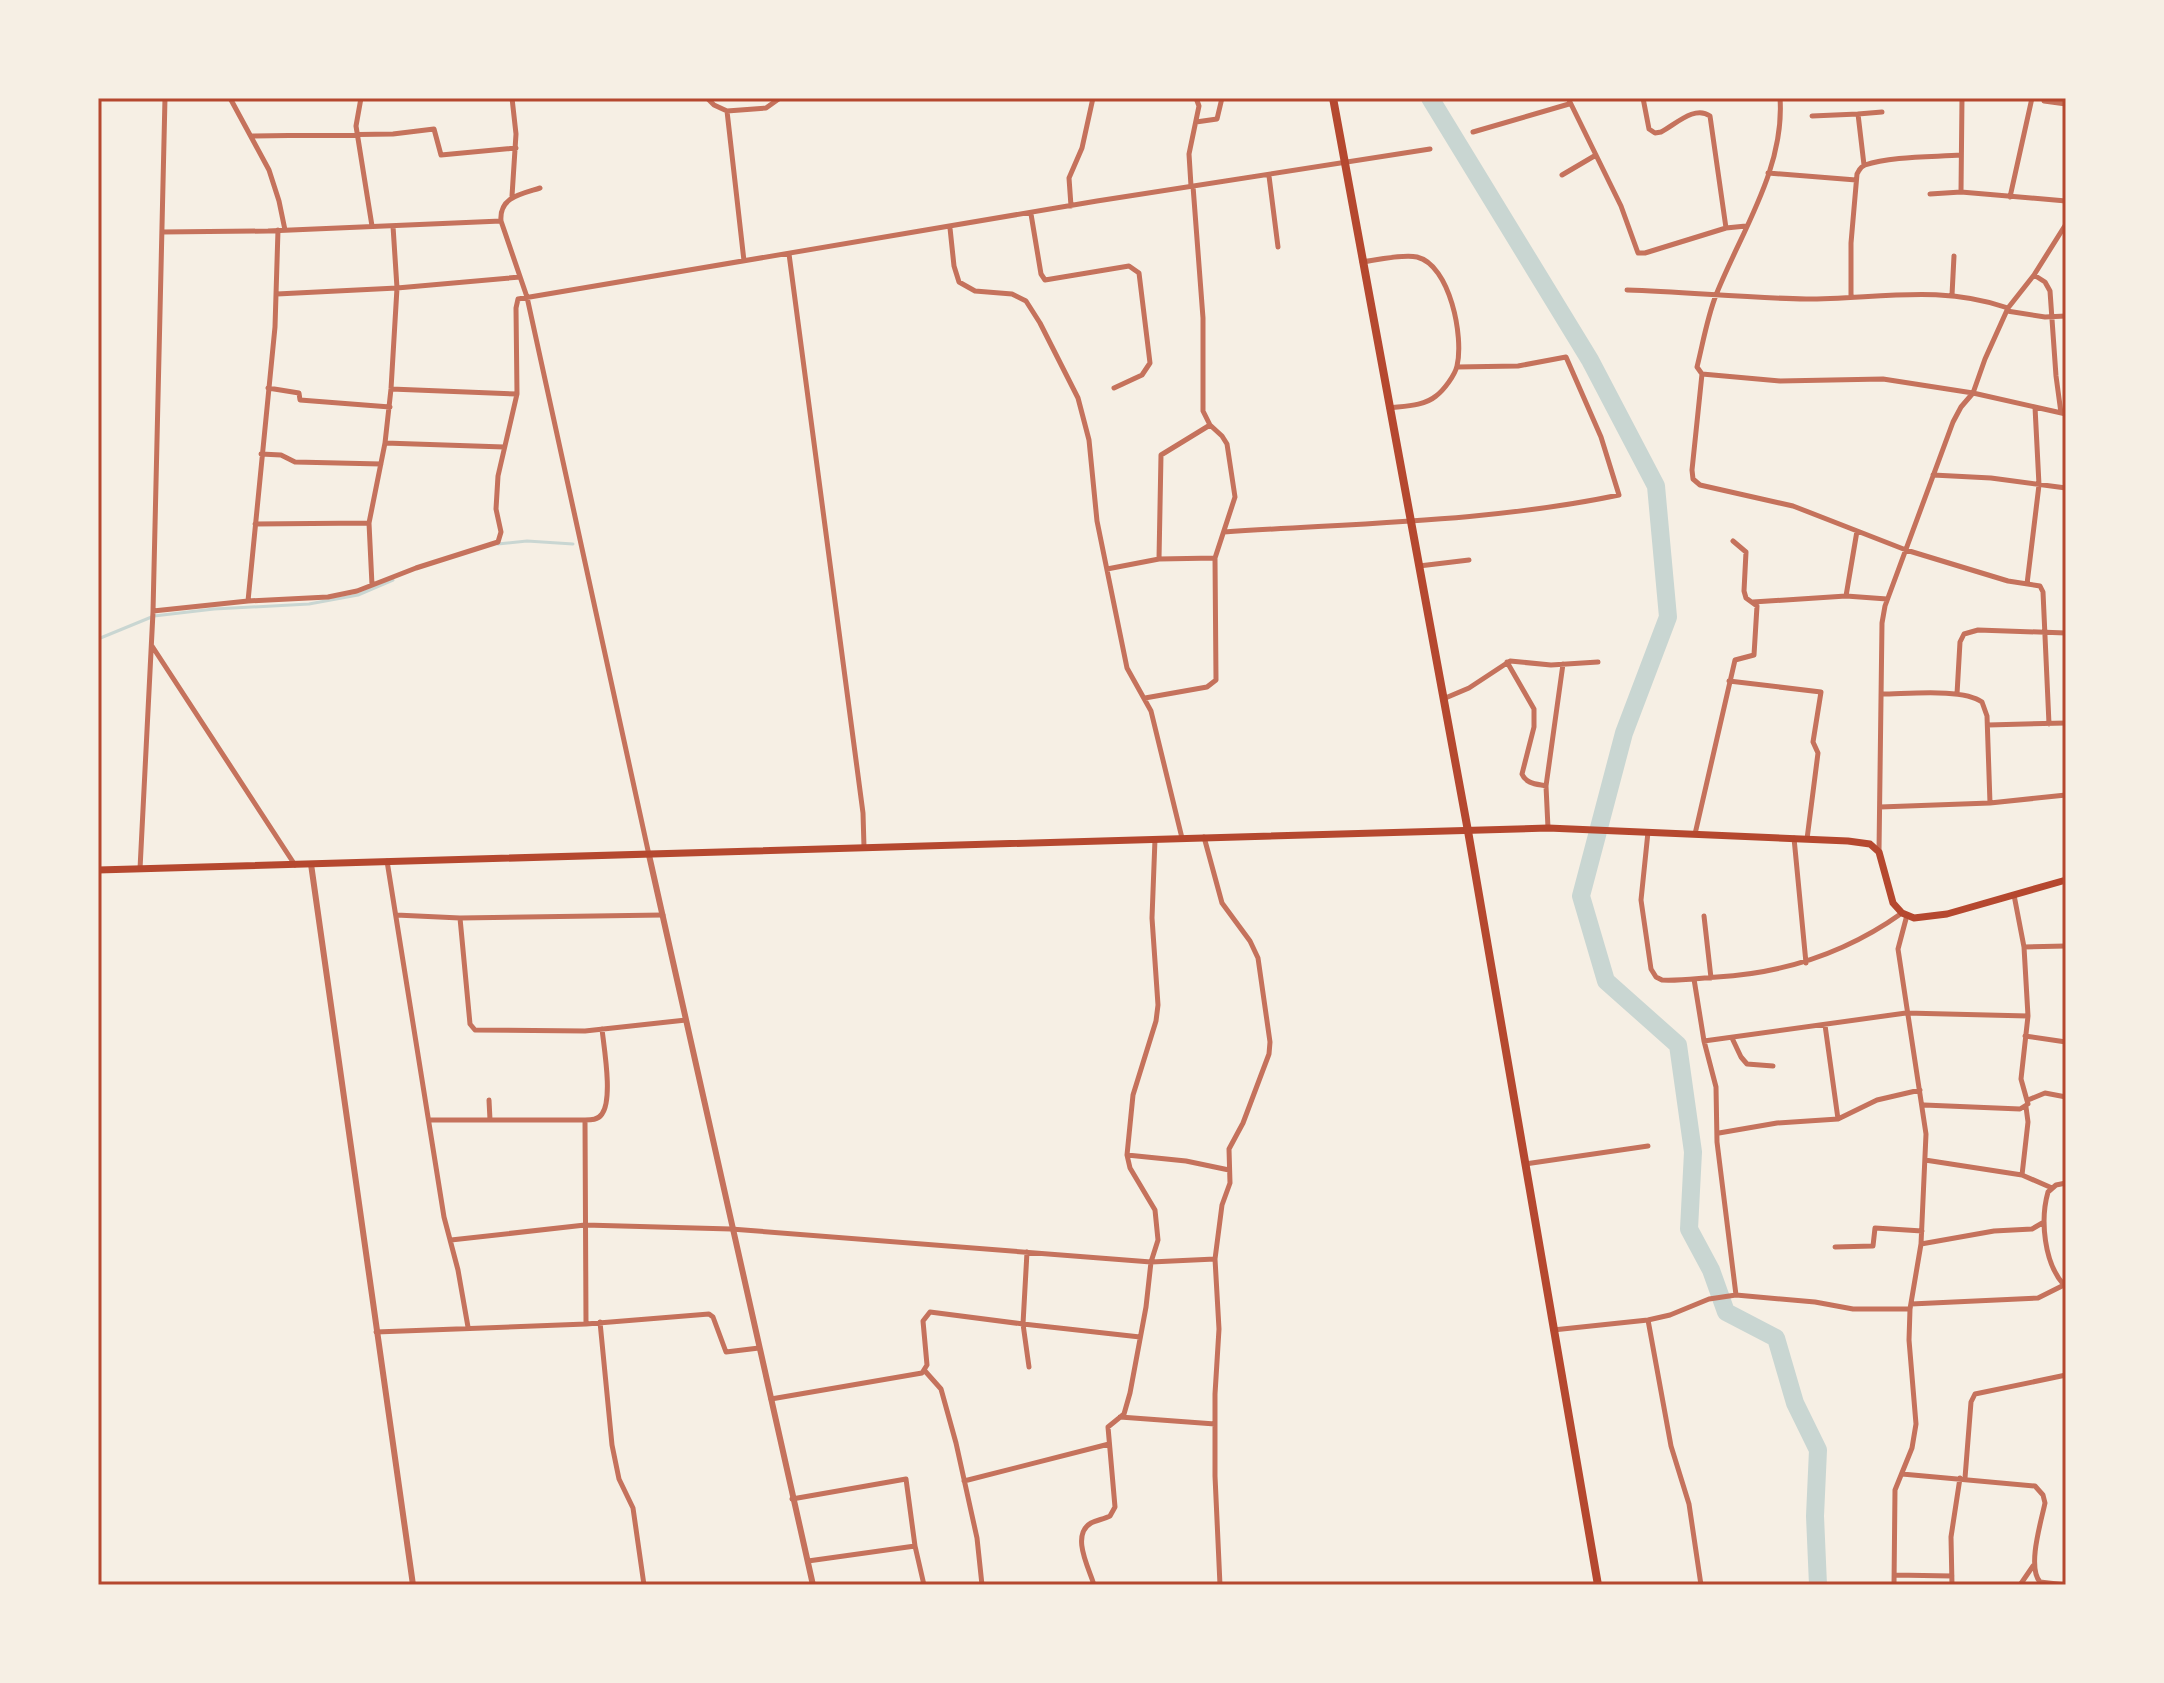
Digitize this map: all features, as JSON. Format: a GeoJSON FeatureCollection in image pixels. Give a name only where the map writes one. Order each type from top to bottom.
{"type":"FeatureCollection","features":[{"type":"Feature","properties":{"kind":"main road"},"geometry":{"type":"LineString","coordinates":[[1333,98],[1468,831],[1598,1585]]}},
{"type":"Feature","properties":{"kind":"main road"},"geometry":{"type":"LineString","coordinates":[[98,870],[1548,828],[1870,844],[1879,852],[1893,903],[1914,918],[1947,914],[2066,880]]}},
{"type":"Feature","properties":{"kind":"street"},"geometry":{"type":"LineString","coordinates":[[140,869],[153,622],[165,98]]}},
{"type":"Feature","properties":{"kind":"street"},"geometry":{"type":"LineString","coordinates":[[230,98],[275,186],[282,230],[248,601]]}},
{"type":"Feature","properties":{"kind":"street"},"geometry":{"type":"LineString","coordinates":[[361,98],[357,135],[372,226]]}},
{"type":"Feature","properties":{"kind":"street"},"geometry":{"type":"LineString","coordinates":[[512,98],[516,148],[512,196],[501,210],[501,221],[527,297],[731,1229],[813,1585]]}},
{"type":"Feature","properties":{"kind":"street"},"geometry":{"type":"LineString","coordinates":[[707,98],[727,111],[766,108],[780,98]]}},
{"type":"Feature","properties":{"kind":"street"},"geometry":{"type":"LineString","coordinates":[[1071,206],[1069,178],[1082,148],[1093,98]]}},
{"type":"Feature","properties":{"kind":"street"},"geometry":{"type":"LineString","coordinates":[[1145,698],[1207,687],[1216,680],[1215,558],[1234,504],[1227,444],[1210,425],[1203,404],[1203,318],[1189,154],[1199,106],[1196,98]]}},
{"type":"Feature","properties":{"kind":"street"},"geometry":{"type":"LineString","coordinates":[[1196,122],[1217,119],[1222,98]]}},
{"type":"Feature","properties":{"kind":"street"},"geometry":{"type":"LineString","coordinates":[[1643,98],[1649,129],[1655,133],[1695,112],[1703,111],[1710,116],[1726,228]]}},
{"type":"Feature","properties":{"kind":"street"},"geometry":{"type":"LineString","coordinates":[[1780,98],[1780,131],[1768,173],[1717,293],[1697,367],[1702,374],[1693,479],[1700,485],[1793,506],[1906,550],[2042,588],[2049,724]]}},
{"type":"Feature","properties":{"kind":"street"},"geometry":{"type":"LineString","coordinates":[[1961,192],[1962,98]]}},
{"type":"Feature","properties":{"kind":"street"},"geometry":{"type":"LineString","coordinates":[[2010,197],[2032,98]]}},
{"type":"Feature","properties":{"kind":"street"},"geometry":{"type":"LineString","coordinates":[[1473,132],[1569,101],[1621,206],[1638,253],[1726,228],[1747,226]]}},
{"type":"Feature","properties":{"kind":"street"},"geometry":{"type":"LineString","coordinates":[[2044,101],[2066,104]]}},
{"type":"Feature","properties":{"kind":"street"},"geometry":{"type":"LineString","coordinates":[[727,111],[744,261]]}},
{"type":"Feature","properties":{"kind":"street"},"geometry":{"type":"LineString","coordinates":[[1812,116],[1882,112]]}},
{"type":"Feature","properties":{"kind":"street"},"geometry":{"type":"LineString","coordinates":[[1858,114],[1864,165]]}},
{"type":"Feature","properties":{"kind":"street"},"geometry":{"type":"LineString","coordinates":[[252,136],[357,135],[434,129],[441,155],[516,148]]}},
{"type":"Feature","properties":{"kind":"street"},"geometry":{"type":"LineString","coordinates":[[153,612],[248,601],[328,597],[498,542],[501,532],[496,500],[504,447],[517,394],[518,299],[1430,149]]}},
{"type":"Feature","properties":{"kind":"street"},"geometry":{"type":"LineString","coordinates":[[1562,175],[1596,155]]}},
{"type":"Feature","properties":{"kind":"street"},"geometry":{"type":"LineString","coordinates":[[1851,297],[1851,243],[1858,170],[1864,165],[1961,155]]}},
{"type":"Feature","properties":{"kind":"street"},"geometry":{"type":"LineString","coordinates":[[1768,173],[1856,180]]}},
{"type":"Feature","properties":{"kind":"street"},"geometry":{"type":"LineString","coordinates":[[1269,176],[1278,247]]}},
{"type":"Feature","properties":{"kind":"street"},"geometry":{"type":"LineString","coordinates":[[512,196],[540,188]]}},
{"type":"Feature","properties":{"kind":"street"},"geometry":{"type":"LineString","coordinates":[[1930,194],[1961,192],[2066,201]]}},
{"type":"Feature","properties":{"kind":"street"},"geometry":{"type":"LineString","coordinates":[[1031,214],[1041,274],[1045,280],[1129,266],[1139,273],[1150,363],[1142,375],[1114,388]]}},
{"type":"Feature","properties":{"kind":"street"},"geometry":{"type":"LineString","coordinates":[[162,232],[501,221]]}},
{"type":"Feature","properties":{"kind":"street"},"geometry":{"type":"LineString","coordinates":[[1879,852],[1882,623],[1887,599],[1953,422],[1973,393],[2007,310],[2034,275],[2066,224]]}},
{"type":"Feature","properties":{"kind":"street"},"geometry":{"type":"LineString","coordinates":[[372,585],[369,523],[390,407],[397,288],[393,226]]}},
{"type":"Feature","properties":{"kind":"street"},"geometry":{"type":"LineString","coordinates":[[950,228],[959,282],[975,291],[1012,294],[1026,301],[1078,398],[1089,440],[1097,521],[1127,668],[1151,711],[1182,838]]}},
{"type":"Feature","properties":{"kind":"street"},"geometry":{"type":"LineString","coordinates":[[789,254],[863,813],[864,847]]}},
{"type":"Feature","properties":{"kind":"street"},"geometry":{"type":"LineString","coordinates":[[1952,295],[1954,256]]}},
{"type":"Feature","properties":{"kind":"street"},"geometry":{"type":"LineString","coordinates":[[1362,262],[1411,257],[1436,268],[1447,288],[1458,333],[1457,367],[1436,397],[1421,404],[1388,408]]}},
{"type":"Feature","properties":{"kind":"street"},"geometry":{"type":"LineString","coordinates":[[1702,374],[1777,381],[1876,378],[1973,393],[2064,414],[2056,376],[2048,285],[2034,275]]}},
{"type":"Feature","properties":{"kind":"street"},"geometry":{"type":"LineString","coordinates":[[277,294],[520,277]]}},
{"type":"Feature","properties":{"kind":"street"},"geometry":{"type":"LineString","coordinates":[[1627,290],[1807,299],[1918,292],[1979,299],[2007,310],[2066,316]]}},
{"type":"Feature","properties":{"kind":"street"},"geometry":{"type":"LineString","coordinates":[[1224,532],[1410,521],[1619,495],[1601,437],[1566,357],[1518,366],[1457,367]]}},
{"type":"Feature","properties":{"kind":"street"},"geometry":{"type":"LineString","coordinates":[[268,388],[299,393],[300,400],[390,407]]}},
{"type":"Feature","properties":{"kind":"street"},"geometry":{"type":"LineString","coordinates":[[391,389],[517,394]]}},
{"type":"Feature","properties":{"kind":"street"},"geometry":{"type":"LineString","coordinates":[[2027,584],[2039,485],[2035,407]]}},
{"type":"Feature","properties":{"kind":"street"},"geometry":{"type":"LineString","coordinates":[[1159,559],[1161,455],[1210,425]]}},
{"type":"Feature","properties":{"kind":"street"},"geometry":{"type":"LineString","coordinates":[[385,443],[504,447]]}},
{"type":"Feature","properties":{"kind":"street"},"geometry":{"type":"LineString","coordinates":[[261,454],[281,455],[295,462],[381,464]]}},
{"type":"Feature","properties":{"kind":"street"},"geometry":{"type":"LineString","coordinates":[[1933,475],[1991,478],[2066,488]]}},
{"type":"Feature","properties":{"kind":"street"},"geometry":{"type":"LineString","coordinates":[[255,524],[369,523]]}},
{"type":"Feature","properties":{"kind":"street"},"geometry":{"type":"LineString","coordinates":[[1846,596],[1857,531]]}},
{"type":"Feature","properties":{"kind":"street"},"geometry":{"type":"LineString","coordinates":[[1695,834],[1735,660],[1754,655],[1758,611],[1744,591],[1746,552],[1733,541]]}},
{"type":"Feature","properties":{"kind":"street"},"geometry":{"type":"LineString","coordinates":[[1107,569],[1159,559],[1215,558]]}},
{"type":"Feature","properties":{"kind":"street"},"geometry":{"type":"LineString","coordinates":[[1418,566],[1469,560]]}},
{"type":"Feature","properties":{"kind":"street"},"geometry":{"type":"LineString","coordinates":[[1753,602],[1846,596],[1887,599]]}},
{"type":"Feature","properties":{"kind":"street"},"geometry":{"type":"LineString","coordinates":[[1957,694],[1960,642],[1964,634],[1978,630],[2066,633]]}},
{"type":"Feature","properties":{"kind":"street"},"geometry":{"type":"LineString","coordinates":[[151,645],[295,865]]}},
{"type":"Feature","properties":{"kind":"street"},"geometry":{"type":"LineString","coordinates":[[1442,699],[1469,688],[1507,662],[1598,662]]}},
{"type":"Feature","properties":{"kind":"street"},"geometry":{"type":"LineString","coordinates":[[1507,662],[1534,709],[1534,727],[1527,747],[1523,777],[1546,786]]}},
{"type":"Feature","properties":{"kind":"street"},"geometry":{"type":"LineString","coordinates":[[1548,828],[1546,786],[1563,664]]}},
{"type":"Feature","properties":{"kind":"street"},"geometry":{"type":"LineString","coordinates":[[1729,681],[1821,692],[1813,742],[1818,753],[1807,839]]}},
{"type":"Feature","properties":{"kind":"street"},"geometry":{"type":"LineString","coordinates":[[1882,694],[1957,694],[1982,702],[1988,725],[1990,803]]}},
{"type":"Feature","properties":{"kind":"street"},"geometry":{"type":"LineString","coordinates":[[1988,725],[2066,723]]}},
{"type":"Feature","properties":{"kind":"street"},"geometry":{"type":"LineString","coordinates":[[1880,807],[1990,803],[2066,795]]}},
{"type":"Feature","properties":{"kind":"street"},"geometry":{"type":"LineString","coordinates":[[1648,832],[1641,900],[1651,969],[1662,980],[1765,972],[1806,963],[1905,914]]}},
{"type":"Feature","properties":{"kind":"street"},"geometry":{"type":"LineString","coordinates":[[1204,837],[1222,903],[1250,941],[1258,958],[1270,1042],[1269,1054],[1243,1123],[1229,1149],[1230,1183],[1222,1205],[1215,1259],[1219,1319],[1215,1424],[1220,1585]]}},
{"type":"Feature","properties":{"kind":"street"},"geometry":{"type":"LineString","coordinates":[[1794,838],[1806,963]]}},
{"type":"Feature","properties":{"kind":"street"},"geometry":{"type":"LineString","coordinates":[[1094,1585],[1085,1561],[1083,1534],[1088,1525],[1110,1516],[1115,1507],[1108,1427],[1120,1417],[1130,1393],[1151,1262],[1158,1240],[1155,1210],[1130,1168],[1127,1155],[1133,1095],[1158,1005],[1152,918],[1155,839]]}},
{"type":"Feature","properties":{"kind":"street"},"geometry":{"type":"LineString","coordinates":[[386,860],[444,1217],[468,1327]]}},
{"type":"Feature","properties":{"kind":"street"},"geometry":{"type":"LineString","coordinates":[[311,864],[413,1585]]}},
{"type":"Feature","properties":{"kind":"street"},"geometry":{"type":"LineString","coordinates":[[2014,894],[2024,947],[2028,1016],[2021,1079],[2028,1100],[2022,1175]]}},
{"type":"Feature","properties":{"kind":"street"},"geometry":{"type":"LineString","coordinates":[[1894,1585],[1895,1490],[1912,1448],[1916,1424],[1910,1376],[1911,1307],[1921,1244],[1925,1160],[1923,1105],[1898,949],[1905,914]]}},
{"type":"Feature","properties":{"kind":"street"},"geometry":{"type":"LineString","coordinates":[[396,915],[460,918],[663,915]]}},
{"type":"Feature","properties":{"kind":"street"},"geometry":{"type":"LineString","coordinates":[[1704,916],[1711,978]]}},
{"type":"Feature","properties":{"kind":"street"},"geometry":{"type":"LineString","coordinates":[[460,918],[470,1024],[474,1029],[602,1029],[686,1020]]}},
{"type":"Feature","properties":{"kind":"street"},"geometry":{"type":"LineString","coordinates":[[2024,947],[2066,946]]}},
{"type":"Feature","properties":{"kind":"street"},"geometry":{"type":"LineString","coordinates":[[1694,979],[1704,1041],[1716,1087],[1717,1142],[1734,1295]]}},
{"type":"Feature","properties":{"kind":"street"},"geometry":{"type":"LineString","coordinates":[[1704,1041],[1906,1013],[2028,1016]]}},
{"type":"Feature","properties":{"kind":"street"},"geometry":{"type":"LineString","coordinates":[[1825,1025],[1838,1119]]}},
{"type":"Feature","properties":{"kind":"street"},"geometry":{"type":"LineString","coordinates":[[429,1120],[598,1118],[606,1103],[602,1029]]}},
{"type":"Feature","properties":{"kind":"street"},"geometry":{"type":"LineString","coordinates":[[2025,1036],[2066,1042]]}},
{"type":"Feature","properties":{"kind":"street"},"geometry":{"type":"LineString","coordinates":[[1732,1038],[1747,1064],[1773,1066]]}},
{"type":"Feature","properties":{"kind":"street"},"geometry":{"type":"LineString","coordinates":[[1719,1133],[1777,1123],[1838,1119],[1880,1099],[1920,1090]]}},
{"type":"Feature","properties":{"kind":"street"},"geometry":{"type":"LineString","coordinates":[[2028,1100],[2045,1093],[2066,1097]]}},
{"type":"Feature","properties":{"kind":"street"},"geometry":{"type":"LineString","coordinates":[[489,1100],[490,1120]]}},
{"type":"Feature","properties":{"kind":"street"},"geometry":{"type":"LineString","coordinates":[[1923,1105],[2026,1107]]}},
{"type":"Feature","properties":{"kind":"street"},"geometry":{"type":"LineString","coordinates":[[585,1120],[586,1324]]}},
{"type":"Feature","properties":{"kind":"street"},"geometry":{"type":"LineString","coordinates":[[1524,1164],[1648,1146]]}},
{"type":"Feature","properties":{"kind":"street"},"geometry":{"type":"LineString","coordinates":[[1127,1155],[1186,1161],[1229,1170]]}},
{"type":"Feature","properties":{"kind":"street"},"geometry":{"type":"LineString","coordinates":[[1925,1160],[2022,1175],[2052,1188]]}},
{"type":"Feature","properties":{"kind":"street"},"geometry":{"type":"LineString","coordinates":[[1552,1330],[1648,1320],[1670,1315],[1709,1299],[1734,1295],[1815,1302],[1853,1309],[2038,1298],[2065,1286],[2052,1266],[2044,1222],[2046,1197],[2052,1188],[2066,1183]]}},
{"type":"Feature","properties":{"kind":"street"},"geometry":{"type":"LineString","coordinates":[[1921,1244],[1994,1231],[2032,1229],[2044,1222]]}},
{"type":"Feature","properties":{"kind":"street"},"geometry":{"type":"LineString","coordinates":[[451,1240],[585,1225],[731,1229],[1151,1262],[1215,1259]]}},
{"type":"Feature","properties":{"kind":"street"},"geometry":{"type":"LineString","coordinates":[[1835,1247],[1873,1246],[1875,1228],[1922,1231]]}},
{"type":"Feature","properties":{"kind":"street"},"geometry":{"type":"LineString","coordinates":[[1027,1252],[1023,1324],[1029,1367]]}},
{"type":"Feature","properties":{"kind":"street"},"geometry":{"type":"LineString","coordinates":[[771,1399],[925,1371],[923,1321],[930,1312],[1140,1337]]}},
{"type":"Feature","properties":{"kind":"street"},"geometry":{"type":"LineString","coordinates":[[376,1332],[586,1324],[709,1314],[713,1317],[726,1352],[759,1348]]}},
{"type":"Feature","properties":{"kind":"street"},"geometry":{"type":"LineString","coordinates":[[1648,1320],[1671,1446],[1689,1504],[1701,1585]]}},
{"type":"Feature","properties":{"kind":"street"},"geometry":{"type":"LineString","coordinates":[[600,1322],[612,1445],[619,1479],[633,1508],[644,1585]]}},
{"type":"Feature","properties":{"kind":"street"},"geometry":{"type":"LineString","coordinates":[[925,1371],[941,1389],[977,1538],[982,1585]]}},
{"type":"Feature","properties":{"kind":"street"},"geometry":{"type":"LineString","coordinates":[[1952,1585],[1952,1523],[1963,1478],[1971,1402],[1975,1394],[2066,1375]]}},
{"type":"Feature","properties":{"kind":"street"},"geometry":{"type":"LineString","coordinates":[[1120,1417],[1215,1424]]}},
{"type":"Feature","properties":{"kind":"street"},"geometry":{"type":"LineString","coordinates":[[964,1481],[1109,1444]]}},
{"type":"Feature","properties":{"kind":"street"},"geometry":{"type":"LineString","coordinates":[[1902,1474],[2028,1484],[2040,1490],[2045,1503],[2034,1564],[2035,1575],[2040,1582],[2066,1585]]}},
{"type":"Feature","properties":{"kind":"street"},"geometry":{"type":"LineString","coordinates":[[792,1499],[906,1479],[924,1585]]}},
{"type":"Feature","properties":{"kind":"street"},"geometry":{"type":"LineString","coordinates":[[808,1561],[915,1546]]}},
{"type":"Feature","properties":{"kind":"street"},"geometry":{"type":"LineString","coordinates":[[2020,1585],[2034,1564]]}},
{"type":"Feature","properties":{"kind":"street"},"geometry":{"type":"LineString","coordinates":[[1894,1575],[1952,1576]]}},
{"type":"Feature","properties":{"kind":"waterway"},"geometry":{"type":"LineString","coordinates":[[1430,98],[1590,360],[1656,486],[1668,617],[1624,733],[1581,896],[1606,981],[1678,1045],[1693,1152],[1689,1229],[1711,1270],[1726,1312],[1776,1338],[1795,1403],[1818,1450],[1815,1516],[1818,1585]]}},
{"type":"Feature","properties":{"kind":"waterway"},"geometry":{"type":"LineString","coordinates":[[498,544],[527,541],[573,544]]}},
{"type":"Feature","properties":{"kind":"waterway"},"geometry":{"type":"LineString","coordinates":[[98,639],[154,616],[309,604],[358,595],[393,580]]}}]}
